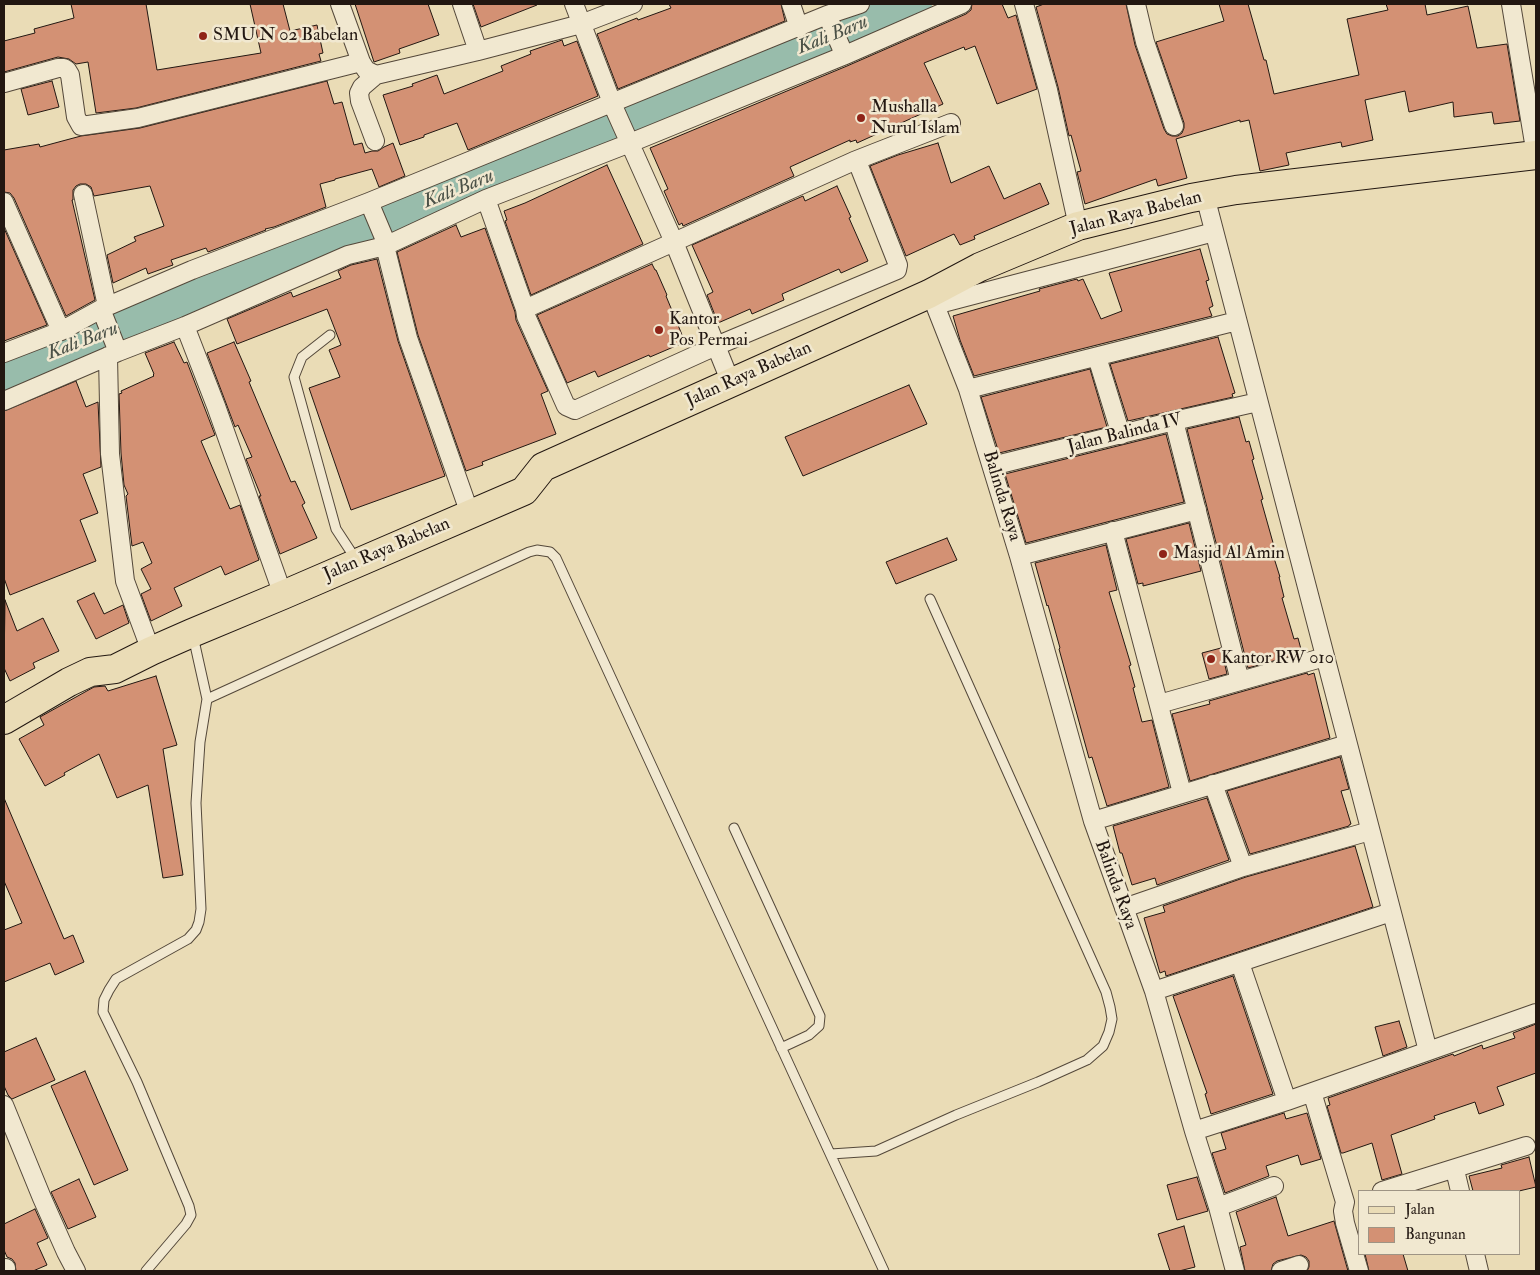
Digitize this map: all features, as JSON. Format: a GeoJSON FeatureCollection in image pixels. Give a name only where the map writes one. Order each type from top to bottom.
{"type":"FeatureCollection","features":[{"type":"Feature","properties":{"kind":"main road","name":"Jalan Raya Babelan"},"geometry":{"type":"LineString","coordinates":[[4,720],[69,682],[90,672],[115,668],[150,651],[284,595],[524,490],[543,467],[731,383],[932,299],[980,267],[1078,226],[1191,198],[1236,190],[1536,155]]}},
{"type":"Feature","properties":{"kind":"street"},"geometry":{"type":"LineString","coordinates":[[340,4],[361,62],[366,70],[376,75]]}},
{"type":"Feature","properties":{"kind":"street"},"geometry":{"type":"LineString","coordinates":[[462,4],[478,51]]}},
{"type":"Feature","properties":{"kind":"street"},"geometry":{"type":"LineString","coordinates":[[574,4],[613,106],[674,242],[731,383]]}},
{"type":"Feature","properties":{"kind":"street"},"geometry":{"type":"LineString","coordinates":[[375,141],[360,101],[359,93],[362,87],[376,75],[581,24],[633,4]]}},
{"type":"Feature","properties":{"kind":"street"},"geometry":{"type":"LineString","coordinates":[[792,4],[799,28]]}},
{"type":"Feature","properties":{"kind":"street"},"geometry":{"type":"LineString","coordinates":[[4,353],[61,331],[192,270],[371,205],[860,4]]}},
{"type":"Feature","properties":{"kind":"street"},"geometry":{"type":"LineString","coordinates":[[4,401],[114,352],[185,326],[348,255],[385,243],[842,51],[962,4]]}},
{"type":"Feature","properties":{"kind":"street"},"geometry":{"type":"LineString","coordinates":[[1024,4],[1048,90],[1078,226]]}},
{"type":"Feature","properties":{"kind":"street"},"geometry":{"type":"LineString","coordinates":[[1136,4],[1145,42],[1174,126]]}},
{"type":"Feature","properties":{"kind":"street"},"geometry":{"type":"LineString","coordinates":[[1511,4],[1536,155]]}},
{"type":"Feature","properties":{"kind":"street"},"geometry":{"type":"LineString","coordinates":[[1524,4],[1536,90]]}},
{"type":"Feature","properties":{"kind":"street"},"geometry":{"type":"LineString","coordinates":[[828,18],[842,51]]}},
{"type":"Feature","properties":{"kind":"street"},"geometry":{"type":"LineString","coordinates":[[4,83],[64,68],[70,75],[76,117],[81,126],[138,118],[361,62]]}},
{"type":"Feature","properties":{"kind":"street"},"geometry":{"type":"LineString","coordinates":[[525,309],[857,160],[951,123]]}},
{"type":"Feature","properties":{"kind":"street"},"geometry":{"type":"LineString","coordinates":[[486,199],[526,316],[566,406],[575,410],[716,346],[897,270],[898,265],[857,160]]}},
{"type":"Feature","properties":{"kind":"street"},"geometry":{"type":"LineString","coordinates":[[83,194],[103,310],[114,352],[110,454],[125,581],[150,651]]}},
{"type":"Feature","properties":{"kind":"street"},"geometry":{"type":"LineString","coordinates":[[1205,196],[1428,1051]]}},
{"type":"Feature","properties":{"kind":"street"},"geometry":{"type":"LineString","coordinates":[[4,202],[61,331]]}},
{"type":"Feature","properties":{"kind":"street"},"geometry":{"type":"LineString","coordinates":[[371,205],[385,243],[408,338],[470,514]]}},
{"type":"Feature","properties":{"kind":"street"},"geometry":{"type":"LineString","coordinates":[[932,299],[1214,232]]}},
{"type":"Feature","properties":{"kind":"street","name":"Balinda Raya"},"geometry":{"type":"LineString","coordinates":[[932,299],[968,389],[1019,556],[1093,821],[1154,991],[1194,1131],[1218,1206],[1235,1271]]}},
{"type":"Feature","properties":{"kind":"street"},"geometry":{"type":"LineString","coordinates":[[968,389],[1237,321]]}},
{"type":"Feature","properties":{"kind":"street"},"geometry":{"type":"LineString","coordinates":[[185,326],[284,595]]}},
{"type":"Feature","properties":{"kind":"street"},"geometry":{"type":"LineString","coordinates":[[1097,357],[1121,435]]}},
{"type":"Feature","properties":{"kind":"street","name":"Jalan Balinda IV"},"geometry":{"type":"LineString","coordinates":[[992,466],[1258,402]]}},
{"type":"Feature","properties":{"kind":"street"},"geometry":{"type":"LineString","coordinates":[[1174,421],[1240,681]]}},
{"type":"Feature","properties":{"kind":"street"},"geometry":{"type":"LineString","coordinates":[[1019,556],[1197,510]]}},
{"type":"Feature","properties":{"kind":"street"},"geometry":{"type":"LineString","coordinates":[[1113,532],[1182,793]]}},
{"type":"Feature","properties":{"kind":"street"},"geometry":{"type":"LineString","coordinates":[[1159,704],[1325,658]]}},
{"type":"Feature","properties":{"kind":"street"},"geometry":{"type":"LineString","coordinates":[[1093,821],[1347,744]]}},
{"type":"Feature","properties":{"kind":"street"},"geometry":{"type":"LineString","coordinates":[[1213,784],[1243,867]]}},
{"type":"Feature","properties":{"kind":"street"},"geometry":{"type":"LineString","coordinates":[[1124,908],[1243,867],[1370,831]]}},
{"type":"Feature","properties":{"kind":"street"},"geometry":{"type":"LineString","coordinates":[[1154,991],[1391,912]]}},
{"type":"Feature","properties":{"kind":"street"},"geometry":{"type":"LineString","coordinates":[[1240,963],[1287,1101]]}},
{"type":"Feature","properties":{"kind":"street"},"geometry":{"type":"LineString","coordinates":[[1194,1131],[1287,1101],[1536,1014]]}},
{"type":"Feature","properties":{"kind":"street"},"geometry":{"type":"LineString","coordinates":[[1312,1092],[1352,1200],[1343,1211],[1359,1271]]}},
{"type":"Feature","properties":{"kind":"street"},"geometry":{"type":"LineString","coordinates":[[4,1105],[42,1198],[76,1271]]}},
{"type":"Feature","properties":{"kind":"street"},"geometry":{"type":"LineString","coordinates":[[1385,1190],[1455,1170],[1526,1146]]}},
{"type":"Feature","properties":{"kind":"street"},"geometry":{"type":"LineString","coordinates":[[1455,1170],[1460,1190]]}},
{"type":"Feature","properties":{"kind":"street"},"geometry":{"type":"LineString","coordinates":[[1218,1206],[1274,1186]]}},
{"type":"Feature","properties":{"kind":"street"},"geometry":{"type":"LineString","coordinates":[[1474,1255],[1479,1271]]}},
{"type":"Feature","properties":{"kind":"street"},"geometry":{"type":"LineString","coordinates":[[1281,1271],[1299,1265]]}},
{"type":"Feature","properties":{"kind":"lane"},"geometry":{"type":"LineString","coordinates":[[330,335],[302,358],[294,377],[336,529],[357,562]]}},
{"type":"Feature","properties":{"kind":"lane"},"geometry":{"type":"LineString","coordinates":[[207,699],[529,552],[537,550],[550,552],[556,558],[884,1271]]}},
{"type":"Feature","properties":{"kind":"lane"},"geometry":{"type":"LineString","coordinates":[[831,1154],[876,1151],[1087,1060],[1104,1046],[1112,1019],[1106,992],[930,599]]}},
{"type":"Feature","properties":{"kind":"lane"},"geometry":{"type":"LineString","coordinates":[[146,1271],[186,1224],[191,1215],[136,1082],[103,1012],[104,1000],[116,979],[188,939],[200,922],[196,803],[200,742],[207,699],[192,633]]}},
{"type":"Feature","properties":{"kind":"lane"},"geometry":{"type":"LineString","coordinates":[[734,828],[820,1016],[820,1026],[809,1035],[781,1048]]}},
{"type":"Feature","properties":{"kind":"building","name":"SMU N 02 Babelan"},"geometry":{"type":"Polygon","coordinates":[[[71,4],[146,4],[157,70],[261,53],[250,4],[283,4],[290,31],[317,25],[323,53],[319,54],[321,61],[136,108],[96,113],[88,62],[76,64],[69,59],[58,57],[4,72],[4,41],[35,33],[34,29],[74,18],[71,4]]]}},
{"type":"Feature","properties":{"kind":"building"},"geometry":{"type":"Polygon","coordinates":[[[355,4],[428,4],[439,35],[399,49],[400,53],[374,62],[355,4]]]}},
{"type":"Feature","properties":{"kind":"building"},"geometry":{"type":"Polygon","coordinates":[[[473,4],[537,4],[537,5],[481,27],[473,4]]]}},
{"type":"Feature","properties":{"kind":"building"},"geometry":{"type":"Polygon","coordinates":[[[669,4],[781,4],[785,21],[618,89],[597,34],[637,18],[638,20],[671,8],[669,4]]]}},
{"type":"Feature","properties":{"kind":"building"},"geometry":{"type":"Polygon","coordinates":[[[972,4],[1002,4],[1008,18],[1016,15],[1037,89],[997,104],[975,46],[965,50],[964,47],[924,63],[943,104],[857,143],[856,140],[850,142],[850,140],[790,167],[794,176],[683,226],[682,223],[679,225],[664,191],[668,189],[650,148],[966,14],[971,10],[972,4]]]}},
{"type":"Feature","properties":{"kind":"building"},"geometry":{"type":"Polygon","coordinates":[[[1044,4],[1126,4],[1135,45],[1164,129],[1167,134],[1172,136],[1178,136],[1182,133],[1184,123],[1156,42],[1224,21],[1219,4],[1248,4],[1264,60],[1266,60],[1274,94],[1359,75],[1347,19],[1388,10],[1386,4],[1425,4],[1427,15],[1468,6],[1477,48],[1507,44],[1520,121],[1494,124],[1492,112],[1454,117],[1453,102],[1409,112],[1405,91],[1365,100],[1373,140],[1342,147],[1341,142],[1286,153],[1289,165],[1260,171],[1249,120],[1240,122],[1240,120],[1176,139],[1187,178],[1158,186],[1156,179],[1085,204],[1077,172],[1081,171],[1071,135],[1069,136],[1036,7],[1044,4]]]}},
{"type":"Feature","properties":{"kind":"building"},"geometry":{"type":"Polygon","coordinates":[[[562,40],[564,46],[577,41],[598,96],[468,150],[457,123],[400,145],[383,95],[413,86],[412,84],[437,75],[444,94],[503,71],[501,66],[531,54],[530,51],[562,40]]]}},
{"type":"Feature","properties":{"kind":"building"},"geometry":{"type":"Polygon","coordinates":[[[52,81],[59,107],[28,115],[21,89],[52,81]]]}},
{"type":"Feature","properties":{"kind":"building"},"geometry":{"type":"Polygon","coordinates":[[[327,81],[334,104],[342,102],[354,145],[362,143],[365,153],[378,151],[393,143],[405,176],[379,187],[372,169],[320,184],[326,207],[208,252],[206,248],[171,260],[173,265],[148,274],[146,268],[113,283],[107,255],[136,241],[134,237],[164,226],[150,186],[94,196],[91,187],[86,184],[80,184],[73,190],[72,200],[95,300],[66,316],[14,198],[10,193],[4,192],[4,150],[39,144],[40,147],[81,136],[140,128],[327,81]]]}},
{"type":"Feature","properties":{"kind":"building"},"geometry":{"type":"Polygon","coordinates":[[[938,143],[951,183],[989,166],[1004,199],[1040,183],[1049,204],[974,236],[975,239],[960,245],[954,234],[906,256],[870,166],[938,143]]]}},
{"type":"Feature","properties":{"kind":"building"},"geometry":{"type":"Polygon","coordinates":[[[607,165],[643,244],[531,295],[505,221],[507,220],[504,211],[607,165]]]}},
{"type":"Feature","properties":{"kind":"building"},"geometry":{"type":"Polygon","coordinates":[[[837,186],[868,261],[841,273],[839,269],[782,294],[784,300],[752,314],[750,309],[718,323],[707,295],[713,292],[692,245],[803,196],[805,201],[837,186]]]}},
{"type":"Feature","properties":{"kind":"building"},"geometry":{"type":"Polygon","coordinates":[[[456,225],[461,237],[485,228],[515,312],[516,320],[548,391],[541,394],[556,434],[482,462],[483,465],[466,471],[418,335],[397,252],[456,225]]]}},
{"type":"Feature","properties":{"kind":"building"},"geometry":{"type":"Polygon","coordinates":[[[4,228],[47,325],[4,341],[4,228]]]}},
{"type":"Feature","properties":{"kind":"building"},"geometry":{"type":"Polygon","coordinates":[[[1200,249],[1209,280],[1206,281],[1213,306],[1209,308],[1212,316],[974,376],[953,316],[1040,291],[1039,289],[1083,279],[1101,319],[1122,311],[1109,273],[1200,249]]]}},
{"type":"Feature","properties":{"kind":"building"},"geometry":{"type":"Polygon","coordinates":[[[377,259],[398,341],[445,476],[351,510],[309,388],[340,377],[329,350],[341,345],[327,309],[237,344],[227,319],[291,292],[293,297],[341,278],[338,271],[351,265],[377,259]]]}},
{"type":"Feature","properties":{"kind":"building"},"geometry":{"type":"Polygon","coordinates":[[[652,264],[667,295],[685,342],[598,377],[595,371],[567,383],[537,315],[652,264]]]}},
{"type":"Feature","properties":{"kind":"building"},"geometry":{"type":"Polygon","coordinates":[[[1218,337],[1235,393],[1232,394],[1233,397],[1128,421],[1110,364],[1218,337]]]}},
{"type":"Feature","properties":{"kind":"building"},"geometry":{"type":"Polygon","coordinates":[[[174,342],[184,363],[187,362],[215,435],[201,441],[230,509],[240,505],[259,560],[225,575],[221,566],[174,588],[182,606],[151,621],[141,594],[151,589],[141,569],[152,563],[143,542],[132,546],[126,496],[128,494],[124,485],[121,453],[119,394],[122,393],[121,391],[154,376],[145,353],[174,342]]]}},
{"type":"Feature","properties":{"kind":"building"},"geometry":{"type":"Polygon","coordinates":[[[234,342],[291,482],[295,481],[305,503],[302,505],[317,538],[280,554],[259,496],[261,496],[246,459],[252,457],[238,425],[235,427],[207,353],[234,342]]]}},
{"type":"Feature","properties":{"kind":"building"},"geometry":{"type":"Polygon","coordinates":[[[1090,369],[1107,427],[999,453],[981,397],[1090,369]]]}},
{"type":"Feature","properties":{"kind":"building"},"geometry":{"type":"Polygon","coordinates":[[[76,381],[86,407],[98,402],[101,467],[83,474],[98,513],[80,520],[96,561],[10,595],[4,578],[4,411],[76,381]]]}},
{"type":"Feature","properties":{"kind":"building"},"geometry":{"type":"Polygon","coordinates":[[[909,385],[927,424],[803,476],[785,437],[909,385]]]}},
{"type":"Feature","properties":{"kind":"building"},"geometry":{"type":"Polygon","coordinates":[[[1239,417],[1246,442],[1249,441],[1254,459],[1252,460],[1263,499],[1261,500],[1277,557],[1274,558],[1284,597],[1282,598],[1294,639],[1298,638],[1302,653],[1248,668],[1187,429],[1239,417]]]}},
{"type":"Feature","properties":{"kind":"building"},"geometry":{"type":"Polygon","coordinates":[[[1166,434],[1184,502],[1026,543],[1005,474],[1166,434]]]}},
{"type":"Feature","properties":{"kind":"building","name":"Masjid Al Amin"},"geometry":{"type":"Polygon","coordinates":[[[1189,523],[1201,571],[1143,586],[1143,583],[1138,584],[1126,539],[1189,523]]]}},
{"type":"Feature","properties":{"kind":"building"},"geometry":{"type":"Polygon","coordinates":[[[947,538],[957,560],[896,584],[886,562],[947,538]]]}},
{"type":"Feature","properties":{"kind":"building"},"geometry":{"type":"Polygon","coordinates":[[[1106,545],[1117,590],[1109,592],[1131,665],[1129,666],[1135,687],[1133,688],[1142,722],[1152,720],[1169,787],[1107,806],[1092,757],[1089,758],[1035,563],[1106,545]]]}},
{"type":"Feature","properties":{"kind":"building"},"geometry":{"type":"Polygon","coordinates":[[[94,593],[104,614],[123,605],[129,623],[96,639],[77,601],[94,593]]]}},
{"type":"Feature","properties":{"kind":"building"},"geometry":{"type":"Polygon","coordinates":[[[5,600],[17,631],[43,618],[59,651],[33,663],[35,668],[10,681],[4,668],[5,600]]]}},
{"type":"Feature","properties":{"kind":"building"},"geometry":{"type":"Polygon","coordinates":[[[1221,648],[1227,674],[1209,679],[1202,653],[1221,648]]]}},
{"type":"Feature","properties":{"kind":"building"},"geometry":{"type":"Polygon","coordinates":[[[1307,673],[1308,675],[1314,673],[1330,738],[1190,781],[1172,714],[1210,704],[1209,701],[1307,673]]]}},
{"type":"Feature","properties":{"kind":"building"},"geometry":{"type":"Polygon","coordinates":[[[156,676],[177,745],[163,749],[183,875],[163,878],[148,785],[117,798],[99,754],[45,786],[19,739],[44,725],[40,717],[94,687],[105,686],[108,691],[156,676]]]}},
{"type":"Feature","properties":{"kind":"building"},"geometry":{"type":"Polygon","coordinates":[[[1340,757],[1349,789],[1341,791],[1351,824],[1250,854],[1227,791],[1340,757]]]}},
{"type":"Feature","properties":{"kind":"building"},"geometry":{"type":"Polygon","coordinates":[[[4,798],[64,939],[73,935],[84,962],[55,975],[50,963],[4,982],[4,930],[22,923],[4,881],[4,798]]]}},
{"type":"Feature","properties":{"kind":"building"},"geometry":{"type":"Polygon","coordinates":[[[1207,798],[1229,860],[1157,885],[1155,878],[1132,885],[1122,853],[1120,853],[1113,826],[1207,798]]]}},
{"type":"Feature","properties":{"kind":"building"},"geometry":{"type":"Polygon","coordinates":[[[1355,846],[1373,907],[1166,976],[1165,971],[1160,973],[1144,918],[1165,912],[1163,906],[1246,877],[1355,846]]]}},
{"type":"Feature","properties":{"kind":"building"},"geometry":{"type":"Polygon","coordinates":[[[1233,976],[1273,1094],[1211,1114],[1205,1094],[1207,1093],[1173,996],[1233,976]]]}},
{"type":"Feature","properties":{"kind":"building"},"geometry":{"type":"Polygon","coordinates":[[[1399,1021],[1407,1047],[1383,1056],[1375,1027],[1399,1021]]]}},
{"type":"Feature","properties":{"kind":"building"},"geometry":{"type":"Polygon","coordinates":[[[1536,1024],[1536,1073],[1497,1087],[1504,1105],[1479,1114],[1475,1102],[1434,1116],[1435,1119],[1391,1135],[1402,1174],[1382,1180],[1372,1143],[1341,1153],[1327,1106],[1330,1105],[1328,1098],[1453,1054],[1454,1056],[1482,1045],[1483,1049],[1515,1038],[1513,1033],[1536,1024]]]}},
{"type":"Feature","properties":{"kind":"building"},"geometry":{"type":"Polygon","coordinates":[[[36,1038],[55,1080],[12,1099],[4,1086],[4,1052],[36,1038]]]}},
{"type":"Feature","properties":{"kind":"building"},"geometry":{"type":"Polygon","coordinates":[[[85,1071],[128,1170],[94,1185],[51,1086],[85,1071]]]}},
{"type":"Feature","properties":{"kind":"building"},"geometry":{"type":"Polygon","coordinates":[[[1284,1113],[1286,1119],[1307,1113],[1321,1159],[1301,1165],[1298,1155],[1266,1166],[1269,1176],[1225,1193],[1212,1153],[1226,1149],[1221,1133],[1284,1113]]]}},
{"type":"Feature","properties":{"kind":"building"},"geometry":{"type":"Polygon","coordinates":[[[1529,1157],[1536,1187],[1520,1191],[1473,1190],[1469,1176],[1502,1168],[1501,1165],[1529,1157]]]}},
{"type":"Feature","properties":{"kind":"building"},"geometry":{"type":"Polygon","coordinates":[[[1197,1177],[1208,1211],[1177,1220],[1167,1185],[1197,1177]]]}},
{"type":"Feature","properties":{"kind":"building"},"geometry":{"type":"Polygon","coordinates":[[[79,1179],[96,1217],[68,1229],[51,1192],[79,1179]]]}},
{"type":"Feature","properties":{"kind":"building"},"geometry":{"type":"Polygon","coordinates":[[[1276,1197],[1288,1236],[1334,1221],[1348,1271],[1307,1271],[1309,1261],[1301,1255],[1277,1261],[1273,1264],[1271,1271],[1245,1271],[1240,1247],[1246,1245],[1236,1212],[1276,1197]]]}},
{"type":"Feature","properties":{"kind":"building"},"geometry":{"type":"Polygon","coordinates":[[[35,1209],[48,1238],[37,1243],[47,1265],[33,1271],[16,1271],[15,1263],[7,1257],[4,1250],[4,1224],[35,1209]]]}},
{"type":"Feature","properties":{"kind":"building"},"geometry":{"type":"Polygon","coordinates":[[[1184,1226],[1195,1267],[1170,1271],[1158,1234],[1184,1226]]]}},
{"type":"Feature","properties":{"kind":"building"},"geometry":{"type":"Polygon","coordinates":[[[1365,1255],[1403,1255],[1408,1271],[1369,1271],[1365,1255]]]}},
{"type":"Feature","properties":{"kind":"waterway","name":"Kali Baru"},"geometry":{"type":"LineString","coordinates":[[4,372],[156,315],[912,4]]}},
{"type":"Feature","properties":{"kind":"place","name":"SMU N 02 Babelan"},"geometry":{"type":"Point","coordinates":[203,36]}},
{"type":"Feature","properties":{"kind":"place","name":"Mushalla Nurul Islam"},"geometry":{"type":"Point","coordinates":[861,118]}},
{"type":"Feature","properties":{"kind":"place","name":"Kantor Pos Permai"},"geometry":{"type":"Point","coordinates":[659,330]}},
{"type":"Feature","properties":{"kind":"place","name":"Masjid Al Amin"},"geometry":{"type":"Point","coordinates":[1163,554]}},
{"type":"Feature","properties":{"kind":"place","name":"Kantor RW 010"},"geometry":{"type":"Point","coordinates":[1211,659]}}]}
